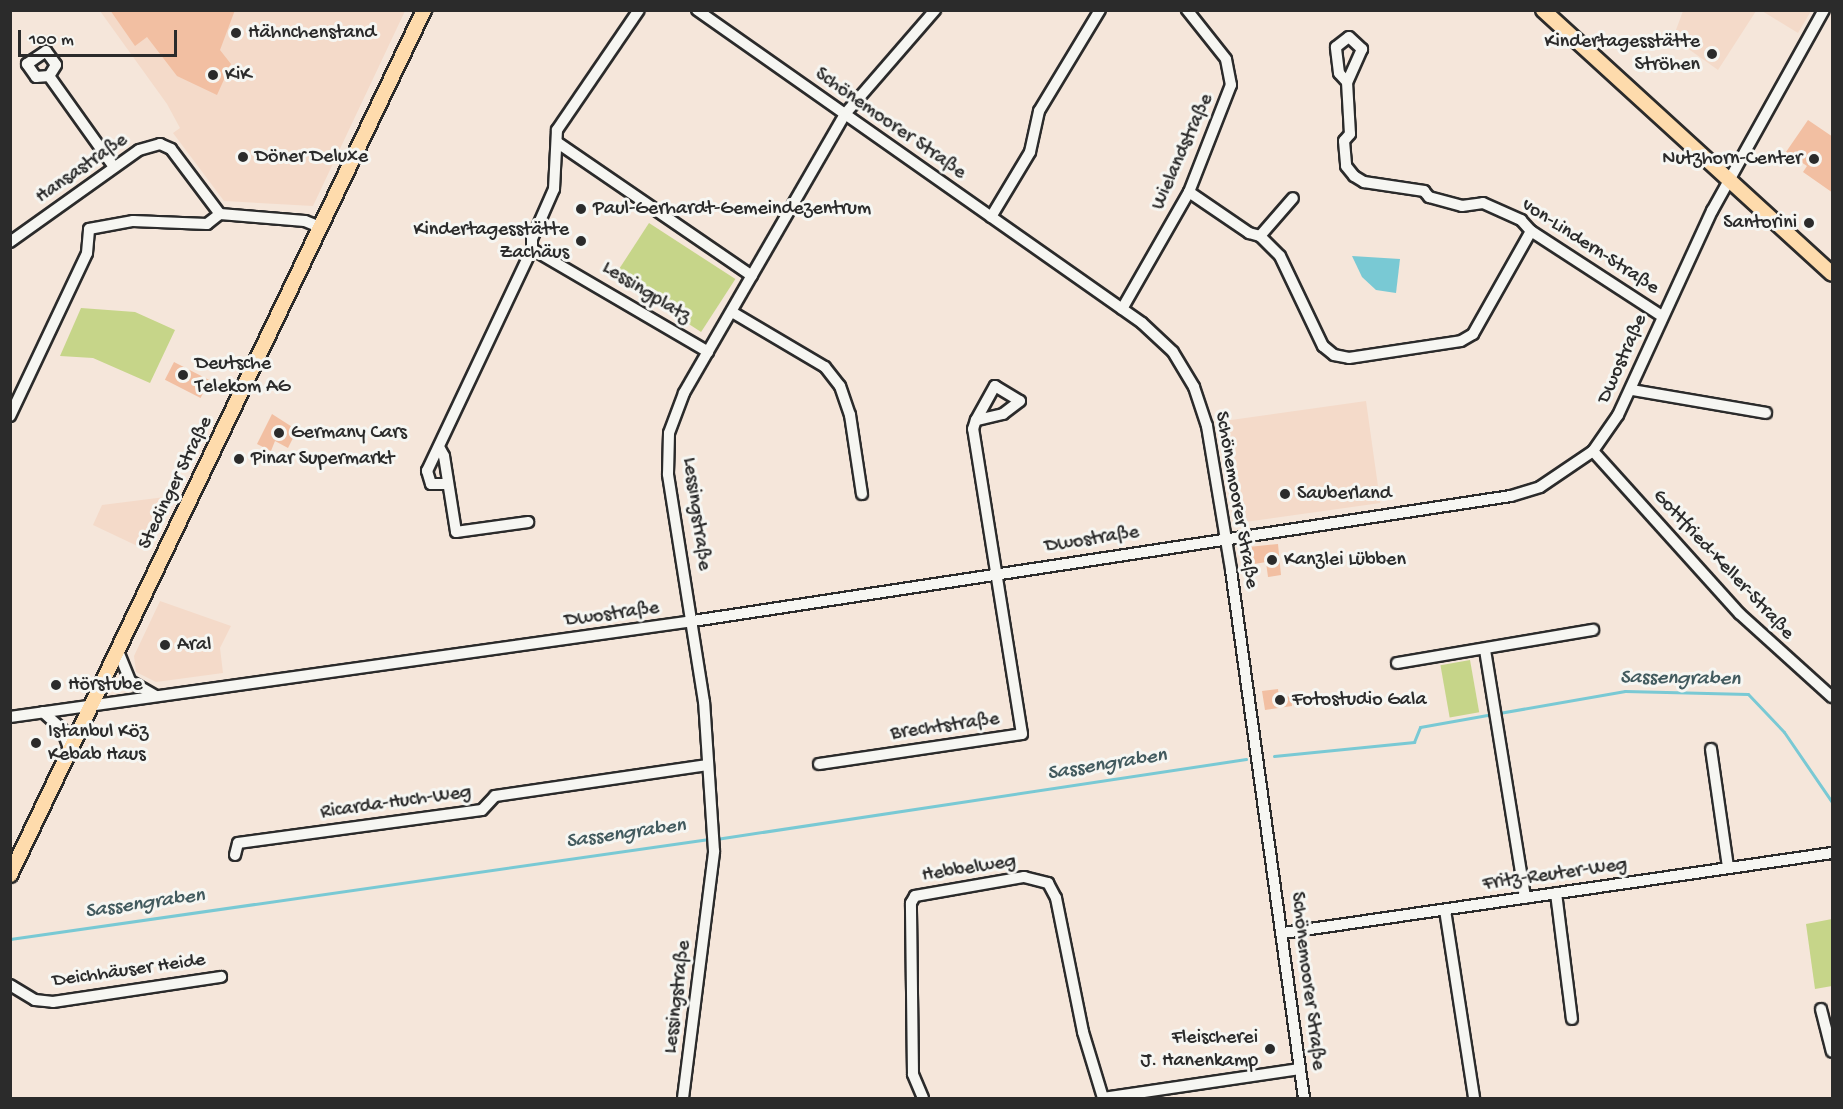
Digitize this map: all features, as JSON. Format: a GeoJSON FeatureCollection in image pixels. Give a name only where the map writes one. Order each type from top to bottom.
{"type":"FeatureCollection","features":[{"type":"Feature","properties":{"kind":"main road","name":"Stedinger Straße"},"geometry":{"type":"LineString","coordinates":[[10,875],[424,10]]}},
{"type":"Feature","properties":{"kind":"main road"},"geometry":{"type":"LineString","coordinates":[[1543,10],[1728,182],[1833,274]]}},
{"type":"Feature","properties":{"kind":"street"},"geometry":{"type":"LineString","coordinates":[[448,484],[431,483],[426,477],[532,249],[531,239],[554,189],[557,130],[639,10]]}},
{"type":"Feature","properties":{"kind":"street","name":"Schönemoorer Straße"},"geometry":{"type":"LineString","coordinates":[[697,10],[1122,309],[1173,352],[1194,387],[1207,426],[1226,539],[1283,933],[1304,1098]]}},
{"type":"Feature","properties":{"kind":"street","name":"Lessingstraße"},"geometry":{"type":"LineString","coordinates":[[683,1098],[714,851],[708,765],[693,621],[668,474],[669,433],[684,393],[845,114],[935,10]]}},
{"type":"Feature","properties":{"kind":"street"},"geometry":{"type":"LineString","coordinates":[[991,217],[1030,152],[1039,111],[1100,10]]}},
{"type":"Feature","properties":{"kind":"street","name":"Wielandstraße"},"geometry":{"type":"LineString","coordinates":[[1122,309],[1189,192],[1231,85],[1226,59],[1187,10]]}},
{"type":"Feature","properties":{"kind":"street","name":"Dwostraße"},"geometry":{"type":"LineString","coordinates":[[10,717],[693,621],[1512,496],[1563,474],[1593,451],[1632,390],[1662,316],[1728,182],[1824,10]]}},
{"type":"Feature","properties":{"kind":"street"},"geometry":{"type":"LineString","coordinates":[[49,76],[114,166]]}},
{"type":"Feature","properties":{"kind":"street","name":"von-Lindern-Straße"},"geometry":{"type":"LineString","coordinates":[[1347,82],[1350,134],[1344,141],[1347,166],[1354,176],[1364,182],[1424,191],[1429,198],[1462,206],[1483,203],[1521,220],[1531,231],[1662,316]]}},
{"type":"Feature","properties":{"kind":"street"},"geometry":{"type":"LineString","coordinates":[[558,143],[752,276]]}},
{"type":"Feature","properties":{"kind":"street","name":"Hansastraße"},"geometry":{"type":"LineString","coordinates":[[12,236],[139,150],[160,144],[171,149],[220,214]]}},
{"type":"Feature","properties":{"kind":"street"},"geometry":{"type":"LineString","coordinates":[[1189,192],[1249,233],[1260,236],[1280,256],[1323,346],[1334,355],[1349,358],[1461,341],[1473,334],[1531,231]]}},
{"type":"Feature","properties":{"kind":"street"},"geometry":{"type":"LineString","coordinates":[[1260,236],[1293,198]]}},
{"type":"Feature","properties":{"kind":"street"},"geometry":{"type":"LineString","coordinates":[[10,416],[87,253],[89,229],[133,221],[207,224],[220,214],[305,221],[320,227]]}},
{"type":"Feature","properties":{"kind":"street","name":"Lessingplatz"},"geometry":{"type":"LineString","coordinates":[[532,249],[708,352]]}},
{"type":"Feature","properties":{"kind":"street"},"geometry":{"type":"LineString","coordinates":[[732,312],[825,367],[840,386],[850,414],[862,494]]}},
{"type":"Feature","properties":{"kind":"street"},"geometry":{"type":"LineString","coordinates":[[1632,390],[1766,412]]}},
{"type":"Feature","properties":{"kind":"street"},"geometry":{"type":"LineString","coordinates":[[976,420],[973,429],[996,574]]}},
{"type":"Feature","properties":{"kind":"street"},"geometry":{"type":"LineString","coordinates":[[439,447],[456,532],[528,522]]}},
{"type":"Feature","properties":{"kind":"street","name":"Gottfried-Keller-Straße"},"geometry":{"type":"LineString","coordinates":[[1593,451],[1740,614],[1833,697]]}},
{"type":"Feature","properties":{"kind":"street","name":"Brechtstraße"},"geometry":{"type":"LineString","coordinates":[[819,764],[1022,734],[996,574]]}},
{"type":"Feature","properties":{"kind":"street"},"geometry":{"type":"LineString","coordinates":[[1397,663],[1593,630]]}},
{"type":"Feature","properties":{"kind":"street"},"geometry":{"type":"LineString","coordinates":[[1485,650],[1525,898]]}},
{"type":"Feature","properties":{"kind":"street"},"geometry":{"type":"LineString","coordinates":[[118,651],[130,681],[157,696]]}},
{"type":"Feature","properties":{"kind":"street"},"geometry":{"type":"LineString","coordinates":[[43,712],[62,729],[70,751]]}},
{"type":"Feature","properties":{"kind":"street"},"geometry":{"type":"LineString","coordinates":[[1711,749],[1728,867]]}},
{"type":"Feature","properties":{"kind":"street","name":"Ricarda-Huch-Weg"},"geometry":{"type":"LineString","coordinates":[[236,855],[238,843],[482,810],[495,796],[708,765]]}},
{"type":"Feature","properties":{"kind":"street","name":"Fritz-Reuter-Weg"},"geometry":{"type":"LineString","coordinates":[[1283,933],[1833,853]]}},
{"type":"Feature","properties":{"kind":"street","name":"Hebbelweg"},"geometry":{"type":"LineString","coordinates":[[923,1098],[913,1074],[911,903],[915,896],[1024,877],[1048,883],[1056,898],[1083,1032],[1106,1098]]}},
{"type":"Feature","properties":{"kind":"street"},"geometry":{"type":"LineString","coordinates":[[1556,893],[1572,1019]]}},
{"type":"Feature","properties":{"kind":"street"},"geometry":{"type":"LineString","coordinates":[[1445,910],[1474,1098]]}},
{"type":"Feature","properties":{"kind":"street","name":"Deichhäuser Heide"},"geometry":{"type":"LineString","coordinates":[[10,985],[35,1000],[53,1002],[221,977]]}},
{"type":"Feature","properties":{"kind":"street"},"geometry":{"type":"LineString","coordinates":[[1821,1009],[1833,1052]]}},
{"type":"Feature","properties":{"kind":"street"},"geometry":{"type":"LineString","coordinates":[[1106,1098],[1300,1069]]}},
{"type":"Feature","properties":{"kind":"shaded area"},"geometry":{"type":"Polygon","coordinates":[[[100,11],[405,11],[313,206],[224,201],[173,133],[180,128],[167,104],[100,11]]]}},
{"type":"Feature","properties":{"kind":"shaded area","name":"Kindertagesstätte Ströhen"},"geometry":{"type":"Polygon","coordinates":[[[1683,11],[1756,11],[1718,70],[1673,38],[1683,11]]]}},
{"type":"Feature","properties":{"kind":"shaded area"},"geometry":{"type":"Polygon","coordinates":[[[1762,11],[1811,11],[1798,33],[1762,11]]]}},
{"type":"Feature","properties":{"kind":"shaded area"},"geometry":{"type":"Polygon","coordinates":[[[1366,401],[1380,503],[1233,524],[1218,422],[1366,401]]]}},
{"type":"Feature","properties":{"kind":"shaded area"},"geometry":{"type":"Polygon","coordinates":[[[173,496],[148,551],[93,525],[102,505],[173,496]]]}},
{"type":"Feature","properties":{"kind":"shaded area"},"geometry":{"type":"Polygon","coordinates":[[[160,601],[231,626],[220,648],[223,673],[156,682],[136,672],[134,656],[160,601]]]}},
{"type":"Feature","properties":{"kind":"green space"},"geometry":{"type":"Polygon","coordinates":[[[649,223],[735,279],[701,332],[615,276],[649,223]]]}},
{"type":"Feature","properties":{"kind":"green space"},"geometry":{"type":"Polygon","coordinates":[[[81,308],[135,312],[175,330],[150,383],[93,358],[60,356],[81,308]]]}},
{"type":"Feature","properties":{"kind":"green space"},"geometry":{"type":"Polygon","coordinates":[[[1470,660],[1479,712],[1450,717],[1440,665],[1470,660]]]}},
{"type":"Feature","properties":{"kind":"green space"},"geometry":{"type":"Polygon","coordinates":[[[1832,919],[1832,986],[1815,989],[1806,924],[1832,919]]]}},
{"type":"Feature","properties":{"kind":"water"},"geometry":{"type":"Polygon","coordinates":[[[1352,256],[1400,259],[1396,293],[1376,290],[1362,277],[1352,256]]]}},
{"type":"Feature","properties":{"kind":"building"},"geometry":{"type":"Polygon","coordinates":[[[110,10],[235,10],[220,50],[231,64],[217,95],[177,76],[147,37],[135,46],[110,10]]]}},
{"type":"Feature","properties":{"kind":"building","name":"Nutzhorn-Center"},"geometry":{"type":"Polygon","coordinates":[[[1808,120],[1833,137],[1833,193],[1803,172],[1807,166],[1786,152],[1808,120]]]}},
{"type":"Feature","properties":{"kind":"building","name":"Deutsche Telekom AG"},"geometry":{"type":"Polygon","coordinates":[[[174,362],[210,380],[201,398],[165,380],[174,362]]]}},
{"type":"Feature","properties":{"kind":"building","name":"Germany Cars"},"geometry":{"type":"Polygon","coordinates":[[[272,414],[297,430],[288,448],[275,441],[271,451],[257,444],[272,414]]]}},
{"type":"Feature","properties":{"kind":"building"},"geometry":{"type":"Polygon","coordinates":[[[1278,544],[1281,575],[1268,577],[1266,562],[1243,566],[1239,548],[1278,544]]]}},
{"type":"Feature","properties":{"kind":"building","name":"Fotostudio Gala"},"geometry":{"type":"Polygon","coordinates":[[[1278,689],[1279,698],[1291,696],[1292,706],[1265,710],[1262,691],[1278,689]]]}},
{"type":"Feature","properties":{"kind":"waterway","name":"Sassengraben"},"geometry":{"type":"LineString","coordinates":[[1499,713],[1625,691],[1748,694],[1784,732],[1832,802]]}},
{"type":"Feature","properties":{"kind":"waterway","name":"Sassengraben"},"geometry":{"type":"LineString","coordinates":[[1274,756],[1414,742],[1420,727],[1493,714]]}},
{"type":"Feature","properties":{"kind":"waterway","name":"Sassengraben"},"geometry":{"type":"LineString","coordinates":[[716,839],[1246,759]]}},
{"type":"Feature","properties":{"kind":"waterway","name":"Sassengraben"},"geometry":{"type":"LineString","coordinates":[[10,939],[709,839]]}},
{"type":"Feature","properties":{"kind":"place","name":"Hähnchenstand"},"geometry":{"type":"Point","coordinates":[236,33]}},
{"type":"Feature","properties":{"kind":"place","name":"Kindertagesstätte Ströhen"},"geometry":{"type":"Point","coordinates":[1712,54]}},
{"type":"Feature","properties":{"kind":"place","name":"KiK"},"geometry":{"type":"Point","coordinates":[213,75]}},
{"type":"Feature","properties":{"kind":"place","name":"Döner Deluxe"},"geometry":{"type":"Point","coordinates":[243,157]}},
{"type":"Feature","properties":{"kind":"place","name":"Nutzhorn-Center"},"geometry":{"type":"Point","coordinates":[1814,159]}},
{"type":"Feature","properties":{"kind":"place","name":"Paul-Gerhardt-Gemeindezentrum"},"geometry":{"type":"Point","coordinates":[581,209]}},
{"type":"Feature","properties":{"kind":"place","name":"Santorini"},"geometry":{"type":"Point","coordinates":[1809,223]}},
{"type":"Feature","properties":{"kind":"place","name":"Kindertagesstätte Zachäus"},"geometry":{"type":"Point","coordinates":[581,241]}},
{"type":"Feature","properties":{"kind":"place","name":"Deutsche Telekom AG"},"geometry":{"type":"Point","coordinates":[183,375]}},
{"type":"Feature","properties":{"kind":"place","name":"Germany Cars"},"geometry":{"type":"Point","coordinates":[279,433]}},
{"type":"Feature","properties":{"kind":"place","name":"Pinar Supermarkt"},"geometry":{"type":"Point","coordinates":[239,459]}},
{"type":"Feature","properties":{"kind":"place","name":"Sauberland"},"geometry":{"type":"Point","coordinates":[1285,494]}},
{"type":"Feature","properties":{"kind":"place","name":"Kanzlei Lübben"},"geometry":{"type":"Point","coordinates":[1272,560]}},
{"type":"Feature","properties":{"kind":"place","name":"Aral"},"geometry":{"type":"Point","coordinates":[165,645]}},
{"type":"Feature","properties":{"kind":"place","name":"Hörstube"},"geometry":{"type":"Point","coordinates":[56,685]}},
{"type":"Feature","properties":{"kind":"place","name":"Fotostudio Gala"},"geometry":{"type":"Point","coordinates":[1280,700]}},
{"type":"Feature","properties":{"kind":"place","name":"Istanbul Köz Kebab Haus"},"geometry":{"type":"Point","coordinates":[36,743]}},
{"type":"Feature","properties":{"kind":"place","name":"Fleischerei J. Hanenkamp"},"geometry":{"type":"Point","coordinates":[1270,1049]}}]}
